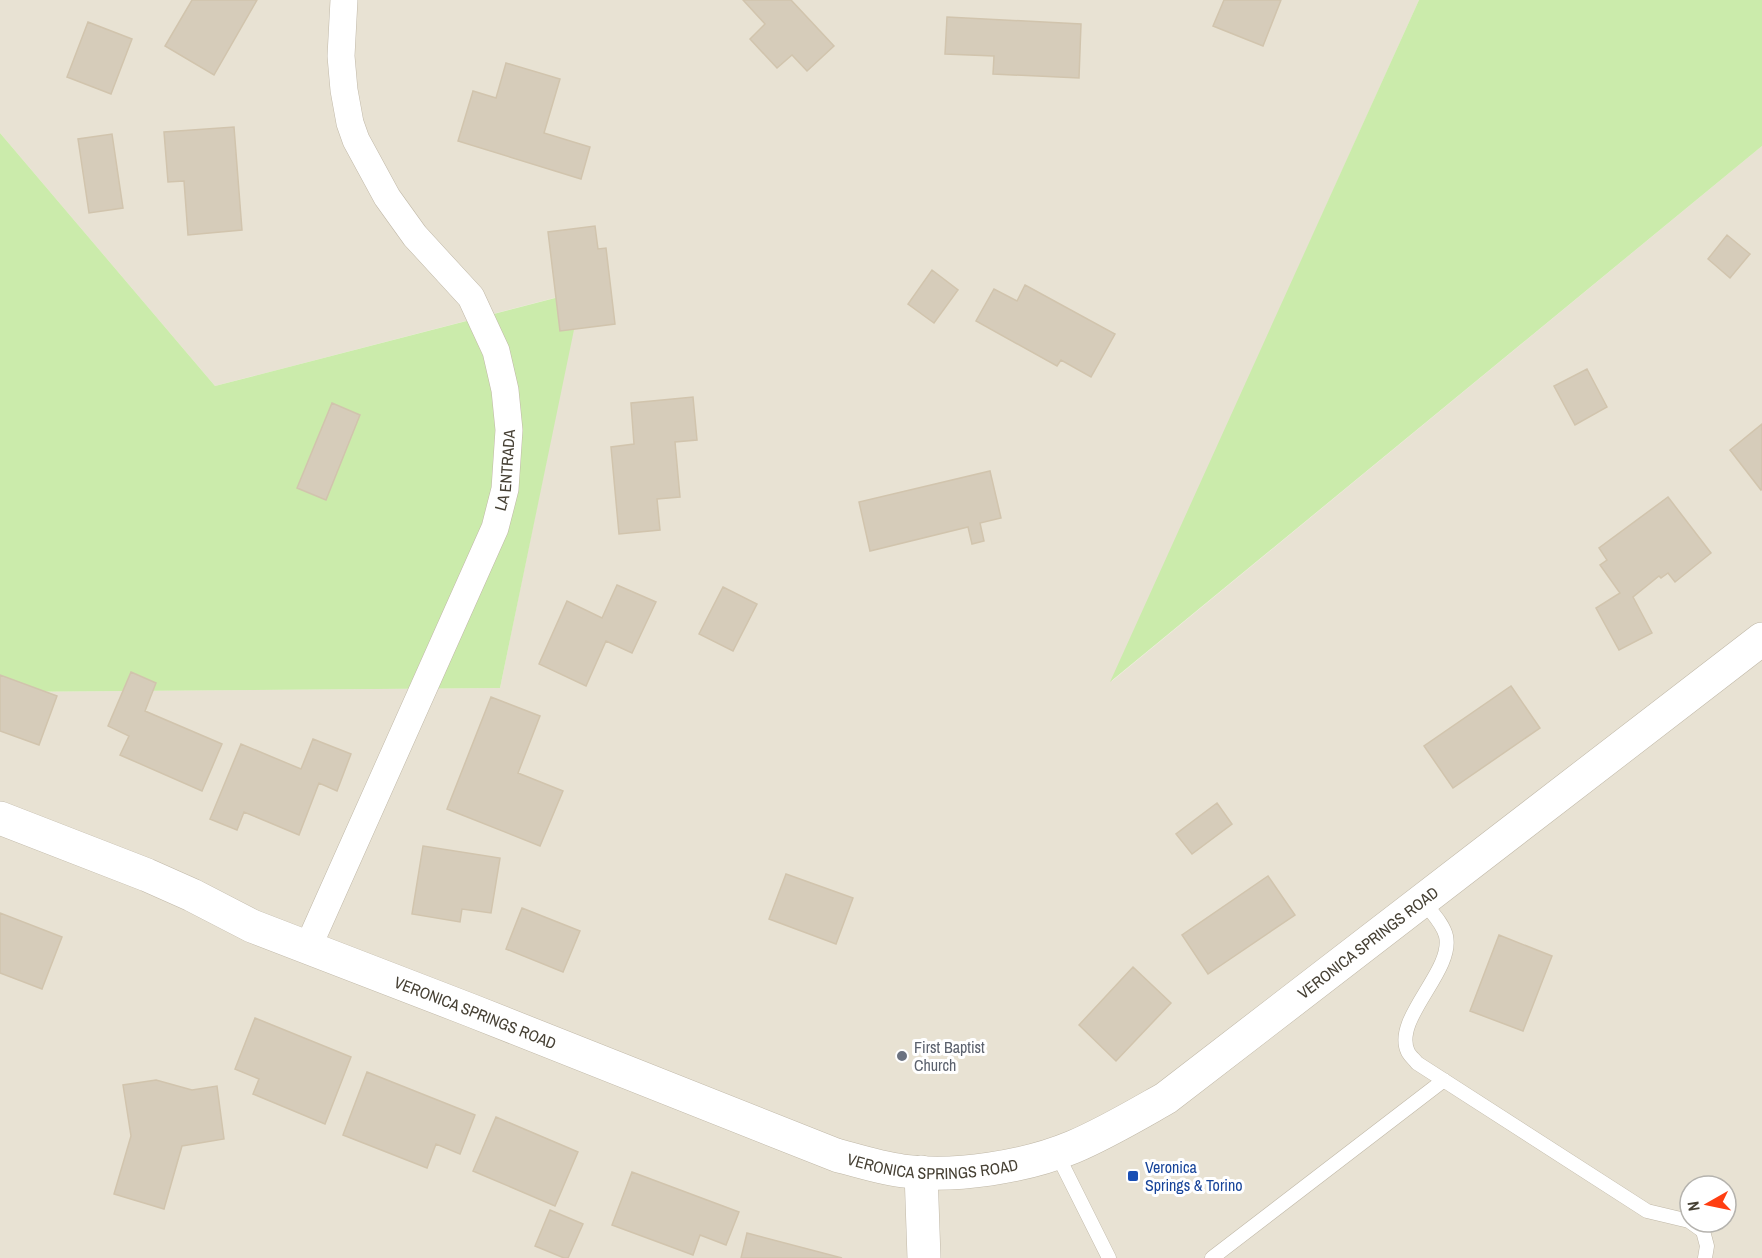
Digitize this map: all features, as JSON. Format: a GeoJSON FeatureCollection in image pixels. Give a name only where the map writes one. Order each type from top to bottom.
{"type":"FeatureCollection","features":[{"type":"Feature","properties":{"kind":"street","name":"LA ENTRADA"},"geometry":{"type":"LineString","coordinates":[[308,948],[495,528],[505,489],[509,430],[505,390],[496,351],[471,297],[416,236],[387,197],[356,140],[350,123],[344,90],[341,56],[344,0]]}},
{"type":"Feature","properties":{"kind":"street","name":"VERONICA SPRINGS ROAD"},"geometry":{"type":"LineString","coordinates":[[0,818],[147,875],[252,926],[836,1155],[870,1165],[904,1171],[976,1171],[1012,1165],[1071,1148],[1113,1129],[1166,1098],[1762,639]]}},
{"type":"Feature","properties":{"kind":"street"},"geometry":{"type":"LineString","coordinates":[[921,1172],[924,1258]]}},
{"type":"Feature","properties":{"kind":"lane"},"geometry":{"type":"LineString","coordinates":[[1422,900],[1445,934],[1447,946],[1443,960],[1412,1017],[1406,1034],[1408,1052],[1417,1063],[1647,1210],[1689,1221],[1703,1231],[1707,1246],[1705,1258]]}},
{"type":"Feature","properties":{"kind":"lane"},"geometry":{"type":"LineString","coordinates":[[1212,1258],[1444,1080]]}},
{"type":"Feature","properties":{"kind":"lane"},"geometry":{"type":"LineString","coordinates":[[1056,1152],[1109,1258]]}},
{"type":"Feature","properties":{"kind":"shaded area"},"geometry":{"type":"Polygon","coordinates":[[[0,0],[1419,0],[1112,681],[1762,146],[1762,1258],[0,1258],[0,692],[500,688],[581,291],[215,386],[0,133],[0,0]]]}},
{"type":"Feature","properties":{"kind":"green space"},"geometry":{"type":"Polygon","coordinates":[[[1419,0],[1762,0],[1762,146],[1110,682],[1419,0]]]}},
{"type":"Feature","properties":{"kind":"green space"},"geometry":{"type":"Polygon","coordinates":[[[0,133],[215,386],[582,291],[500,688],[0,692],[0,133]]]}},
{"type":"Feature","properties":{"kind":"building"},"geometry":{"type":"Polygon","coordinates":[[[192,0],[257,0],[214,75],[165,46],[192,0]]]}},
{"type":"Feature","properties":{"kind":"building"},"geometry":{"type":"Polygon","coordinates":[[[743,0],[791,0],[834,46],[807,71],[792,55],[777,68],[750,39],[765,24],[743,0]]]}},
{"type":"Feature","properties":{"kind":"building"},"geometry":{"type":"Polygon","coordinates":[[[1224,0],[1281,0],[1263,46],[1213,26],[1224,0]]]}},
{"type":"Feature","properties":{"kind":"building"},"geometry":{"type":"Polygon","coordinates":[[[947,17],[1081,24],[1079,78],[993,74],[994,56],[945,54],[947,17]]]}},
{"type":"Feature","properties":{"kind":"building"},"geometry":{"type":"Polygon","coordinates":[[[88,22],[132,39],[111,94],[67,77],[88,22]]]}},
{"type":"Feature","properties":{"kind":"building"},"geometry":{"type":"Polygon","coordinates":[[[506,63],[560,79],[544,133],[590,147],[581,179],[458,141],[473,91],[496,98],[506,63]]]}},
{"type":"Feature","properties":{"kind":"building"},"geometry":{"type":"Polygon","coordinates":[[[234,127],[242,230],[188,235],[184,181],[168,182],[164,132],[234,127]]]}},
{"type":"Feature","properties":{"kind":"building"},"geometry":{"type":"Polygon","coordinates":[[[112,134],[123,208],[89,213],[78,139],[112,134]]]}},
{"type":"Feature","properties":{"kind":"building"},"geometry":{"type":"Polygon","coordinates":[[[595,226],[598,249],[606,248],[615,324],[560,331],[548,232],[595,226]]]}},
{"type":"Feature","properties":{"kind":"building"},"geometry":{"type":"Polygon","coordinates":[[[1727,235],[1750,254],[1730,278],[1708,259],[1727,235]]]}},
{"type":"Feature","properties":{"kind":"building"},"geometry":{"type":"Polygon","coordinates":[[[932,270],[958,290],[934,323],[908,304],[932,270]]]}},
{"type":"Feature","properties":{"kind":"building"},"geometry":{"type":"Polygon","coordinates":[[[1025,285],[1115,334],[1091,377],[1061,360],[1057,366],[976,321],[994,289],[1017,301],[1025,285]]]}},
{"type":"Feature","properties":{"kind":"building"},"geometry":{"type":"Polygon","coordinates":[[[1587,369],[1607,407],[1575,425],[1554,386],[1587,369]]]}},
{"type":"Feature","properties":{"kind":"building"},"geometry":{"type":"Polygon","coordinates":[[[693,397],[697,440],[675,442],[680,497],[657,499],[660,530],[619,534],[611,447],[634,444],[631,403],[693,397]]]}},
{"type":"Feature","properties":{"kind":"building"},"geometry":{"type":"Polygon","coordinates":[[[332,403],[360,415],[326,500],[297,488],[332,403]]]}},
{"type":"Feature","properties":{"kind":"building"},"geometry":{"type":"Polygon","coordinates":[[[1762,424],[1762,489],[1761,490],[1730,450],[1762,424]]]}},
{"type":"Feature","properties":{"kind":"building"},"geometry":{"type":"Polygon","coordinates":[[[990,471],[1001,518],[980,523],[984,541],[972,544],[968,527],[870,551],[859,502],[990,471]]]}},
{"type":"Feature","properties":{"kind":"building"},"geometry":{"type":"Polygon","coordinates":[[[1668,497],[1711,553],[1675,582],[1668,573],[1661,578],[1659,576],[1633,597],[1652,633],[1619,650],[1596,608],[1620,593],[1600,565],[1607,560],[1599,548],[1668,497]]]}},
{"type":"Feature","properties":{"kind":"building"},"geometry":{"type":"Polygon","coordinates":[[[617,585],[656,602],[632,653],[606,641],[586,686],[539,664],[567,601],[602,618],[617,585]]]}},
{"type":"Feature","properties":{"kind":"building"},"geometry":{"type":"Polygon","coordinates":[[[723,587],[757,604],[733,651],[699,634],[723,587]]]}},
{"type":"Feature","properties":{"kind":"building"},"geometry":{"type":"Polygon","coordinates":[[[131,672],[156,683],[145,711],[222,744],[202,791],[120,755],[129,736],[108,726],[131,672]]]}},
{"type":"Feature","properties":{"kind":"building"},"geometry":{"type":"Polygon","coordinates":[[[0,675],[57,696],[39,745],[0,731],[0,675]]]}},
{"type":"Feature","properties":{"kind":"building"},"geometry":{"type":"Polygon","coordinates":[[[1511,686],[1540,728],[1453,788],[1424,746],[1511,686]]]}},
{"type":"Feature","properties":{"kind":"building"},"geometry":{"type":"Polygon","coordinates":[[[491,697],[540,716],[518,773],[563,791],[540,846],[447,809],[491,697]]]}},
{"type":"Feature","properties":{"kind":"building"},"geometry":{"type":"Polygon","coordinates":[[[313,739],[351,754],[337,791],[319,783],[299,835],[244,812],[237,830],[210,819],[241,744],[301,769],[313,739]]]}},
{"type":"Feature","properties":{"kind":"building"},"geometry":{"type":"Polygon","coordinates":[[[1217,803],[1232,824],[1192,854],[1176,834],[1217,803]]]}},
{"type":"Feature","properties":{"kind":"building"},"geometry":{"type":"Polygon","coordinates":[[[423,846],[500,858],[491,913],[462,909],[460,922],[412,914],[423,846]]]}},
{"type":"Feature","properties":{"kind":"building"},"geometry":{"type":"Polygon","coordinates":[[[786,874],[853,898],[836,944],[769,919],[786,874]]]}},
{"type":"Feature","properties":{"kind":"building"},"geometry":{"type":"Polygon","coordinates":[[[1268,876],[1295,915],[1208,974],[1182,935],[1268,876]]]}},
{"type":"Feature","properties":{"kind":"building"},"geometry":{"type":"Polygon","coordinates":[[[522,908],[580,931],[563,972],[506,949],[522,908]]]}},
{"type":"Feature","properties":{"kind":"building"},"geometry":{"type":"Polygon","coordinates":[[[0,913],[62,937],[42,989],[0,973],[0,913]]]}},
{"type":"Feature","properties":{"kind":"building"},"geometry":{"type":"Polygon","coordinates":[[[1499,935],[1552,956],[1523,1031],[1470,1011],[1499,935]]]}},
{"type":"Feature","properties":{"kind":"building"},"geometry":{"type":"Polygon","coordinates":[[[1133,967],[1171,1003],[1116,1061],[1079,1025],[1133,967]]]}},
{"type":"Feature","properties":{"kind":"building"},"geometry":{"type":"Polygon","coordinates":[[[255,1018],[351,1057],[325,1124],[253,1094],[259,1079],[235,1069],[255,1018]]]}},
{"type":"Feature","properties":{"kind":"building"},"geometry":{"type":"Polygon","coordinates":[[[367,1072],[475,1115],[460,1154],[436,1144],[427,1168],[343,1135],[367,1072]]]}},
{"type":"Feature","properties":{"kind":"building"},"geometry":{"type":"Polygon","coordinates":[[[156,1080],[192,1090],[217,1086],[224,1139],[182,1146],[164,1209],[114,1194],[131,1136],[123,1085],[156,1080]]]}},
{"type":"Feature","properties":{"kind":"building"},"geometry":{"type":"Polygon","coordinates":[[[496,1117],[578,1152],[555,1206],[473,1171],[496,1117]]]}},
{"type":"Feature","properties":{"kind":"building"},"geometry":{"type":"Polygon","coordinates":[[[632,1172],[739,1212],[726,1245],[700,1235],[693,1255],[612,1225],[632,1172]]]}},
{"type":"Feature","properties":{"kind":"building"},"geometry":{"type":"Polygon","coordinates":[[[550,1210],[583,1224],[568,1258],[535,1246],[550,1210]]]}},
{"type":"Feature","properties":{"kind":"building"},"geometry":{"type":"Polygon","coordinates":[[[747,1233],[842,1258],[741,1258],[747,1233]]]}},
{"type":"Feature","properties":{"kind":"place","name":"First Baptist Church"},"geometry":{"type":"Point","coordinates":[902,1056]}},
{"type":"Feature","properties":{"kind":"place","name":"Veronica Springs & Torino"},"geometry":{"type":"Point","coordinates":[1133,1176]}}]}
